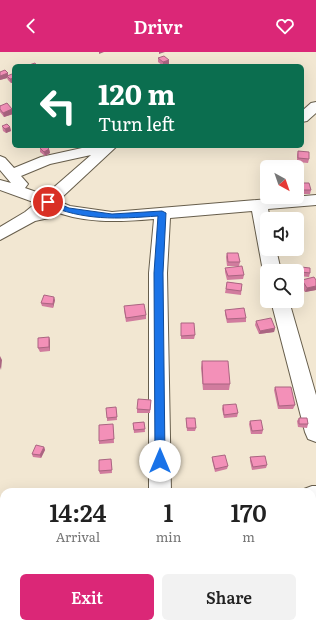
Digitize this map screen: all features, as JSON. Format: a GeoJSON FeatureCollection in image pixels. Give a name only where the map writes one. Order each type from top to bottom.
{"type":"FeatureCollection","features":[{"type":"Feature","properties":{"kind":"street"},"geometry":{"type":"LineString","coordinates":[[304,116],[316,106]]}},
{"type":"Feature","properties":{"kind":"street"},"geometry":{"type":"LineString","coordinates":[[12,174],[46,160],[101,148]]}},
{"type":"Feature","properties":{"kind":"street"},"geometry":{"type":"LineString","coordinates":[[0,234],[31,216],[108,148]]}},
{"type":"Feature","properties":{"kind":"street"},"geometry":{"type":"LineString","coordinates":[[0,161],[29,194]]}},
{"type":"Feature","properties":{"kind":"street"},"geometry":{"type":"LineString","coordinates":[[0,185],[29,194],[67,211]]}},
{"type":"Feature","properties":{"kind":"street"},"geometry":{"type":"LineString","coordinates":[[31,216],[67,211],[112,217],[316,200]]}},
{"type":"Feature","properties":{"kind":"street"},"geometry":{"type":"LineString","coordinates":[[258,204],[260,214]]}},
{"type":"Feature","properties":{"kind":"street"},"geometry":{"type":"LineString","coordinates":[[160,488],[158,273],[162,213]]}},
{"type":"Feature","properties":{"kind":"street"},"geometry":{"type":"LineString","coordinates":[[282,308],[316,432]]}},
{"type":"Feature","properties":{"kind":"building"},"geometry":{"type":"Polygon","coordinates":[[[164,56],[169,60],[163,62],[158,58],[164,56]]]}},
{"type":"Feature","properties":{"kind":"building"},"geometry":{"type":"Polygon","coordinates":[[[5,70],[8,73],[0,76],[0,72],[5,70]]]}},
{"type":"Feature","properties":{"kind":"building"},"geometry":{"type":"Polygon","coordinates":[[[12,74],[12,78],[10,79],[7,76],[12,74]]]}},
{"type":"Feature","properties":{"kind":"building"},"geometry":{"type":"Polygon","coordinates":[[[7,103],[12,109],[3,113],[0,106],[7,103]]]}},
{"type":"Feature","properties":{"kind":"building"},"geometry":{"type":"Polygon","coordinates":[[[7,124],[10,127],[5,129],[2,126],[7,124]]]}},
{"type":"Feature","properties":{"kind":"building"},"geometry":{"type":"Polygon","coordinates":[[[40,148],[49,149],[44,152],[40,148]]]}},
{"type":"Feature","properties":{"kind":"building"},"geometry":{"type":"Polygon","coordinates":[[[298,151],[309,152],[309,159],[298,158],[298,151]]]}},
{"type":"Feature","properties":{"kind":"building"},"geometry":{"type":"Polygon","coordinates":[[[304,183],[309,183],[311,190],[304,190],[304,183]]]}},
{"type":"Feature","properties":{"kind":"building"},"geometry":{"type":"Polygon","coordinates":[[[227,253],[238,253],[240,262],[228,262],[227,253]]]}},
{"type":"Feature","properties":{"kind":"building"},"geometry":{"type":"Polygon","coordinates":[[[242,266],[244,275],[228,276],[225,268],[242,266]]]}},
{"type":"Feature","properties":{"kind":"building"},"geometry":{"type":"Polygon","coordinates":[[[304,267],[310,268],[310,273],[304,272],[304,267]]]}},
{"type":"Feature","properties":{"kind":"building"},"geometry":{"type":"Polygon","coordinates":[[[314,277],[316,280],[316,286],[307,288],[304,283],[304,280],[314,277]]]}},
{"type":"Feature","properties":{"kind":"building"},"geometry":{"type":"Polygon","coordinates":[[[227,282],[242,284],[241,291],[226,289],[227,282]]]}},
{"type":"Feature","properties":{"kind":"building"},"geometry":{"type":"Polygon","coordinates":[[[44,295],[54,297],[53,304],[41,303],[44,295]]]}},
{"type":"Feature","properties":{"kind":"building"},"geometry":{"type":"Polygon","coordinates":[[[144,304],[146,315],[126,318],[124,306],[144,304]]]}},
{"type":"Feature","properties":{"kind":"building"},"geometry":{"type":"Polygon","coordinates":[[[244,308],[246,318],[227,319],[225,310],[244,308]]]}},
{"type":"Feature","properties":{"kind":"building"},"geometry":{"type":"Polygon","coordinates":[[[271,318],[275,328],[260,331],[256,321],[271,318]]]}},
{"type":"Feature","properties":{"kind":"building"},"geometry":{"type":"Polygon","coordinates":[[[181,323],[194,323],[195,335],[181,336],[181,323]]]}},
{"type":"Feature","properties":{"kind":"building"},"geometry":{"type":"Polygon","coordinates":[[[49,337],[49,347],[38,348],[38,338],[49,337]]]}},
{"type":"Feature","properties":{"kind":"building"},"geometry":{"type":"Polygon","coordinates":[[[202,361],[228,361],[230,384],[203,384],[202,361]]]}},
{"type":"Feature","properties":{"kind":"building"},"geometry":{"type":"Polygon","coordinates":[[[275,387],[291,387],[295,405],[279,406],[275,387]]]}},
{"type":"Feature","properties":{"kind":"building"},"geometry":{"type":"Polygon","coordinates":[[[138,399],[151,400],[150,410],[137,409],[138,399]]]}},
{"type":"Feature","properties":{"kind":"building"},"geometry":{"type":"Polygon","coordinates":[[[236,404],[238,413],[224,415],[223,405],[236,404]]]}},
{"type":"Feature","properties":{"kind":"building"},"geometry":{"type":"Polygon","coordinates":[[[116,407],[117,417],[107,418],[106,408],[116,407]]]}},
{"type":"Feature","properties":{"kind":"building"},"geometry":{"type":"Polygon","coordinates":[[[186,418],[195,418],[196,428],[187,428],[186,418]]]}},
{"type":"Feature","properties":{"kind":"building"},"geometry":{"type":"Polygon","coordinates":[[[299,418],[307,418],[308,424],[299,424],[299,418]]]}},
{"type":"Feature","properties":{"kind":"building"},"geometry":{"type":"Polygon","coordinates":[[[261,420],[263,430],[252,431],[250,421],[261,420]]]}},
{"type":"Feature","properties":{"kind":"building"},"geometry":{"type":"Polygon","coordinates":[[[144,422],[145,429],[134,430],[133,423],[144,422]]]}},
{"type":"Feature","properties":{"kind":"building"},"geometry":{"type":"Polygon","coordinates":[[[113,424],[114,439],[99,441],[99,425],[113,424]]]}},
{"type":"Feature","properties":{"kind":"building"},"geometry":{"type":"Polygon","coordinates":[[[36,445],[44,447],[40,455],[32,454],[36,445]]]}},
{"type":"Feature","properties":{"kind":"building"},"geometry":{"type":"Polygon","coordinates":[[[225,455],[228,466],[215,469],[212,457],[225,455]]]}},
{"type":"Feature","properties":{"kind":"building"},"geometry":{"type":"Polygon","coordinates":[[[265,456],[267,465],[253,467],[250,457],[265,456]]]}},
{"type":"Feature","properties":{"kind":"building"},"geometry":{"type":"Polygon","coordinates":[[[111,459],[112,470],[99,471],[99,460],[111,459]]]}},
{"type":"Feature","properties":{"kind":"route"},"geometry":{"type":"LineString","coordinates":[[48,202],[67,211],[112,217],[162,213],[158,273],[160,461]]}}]}
